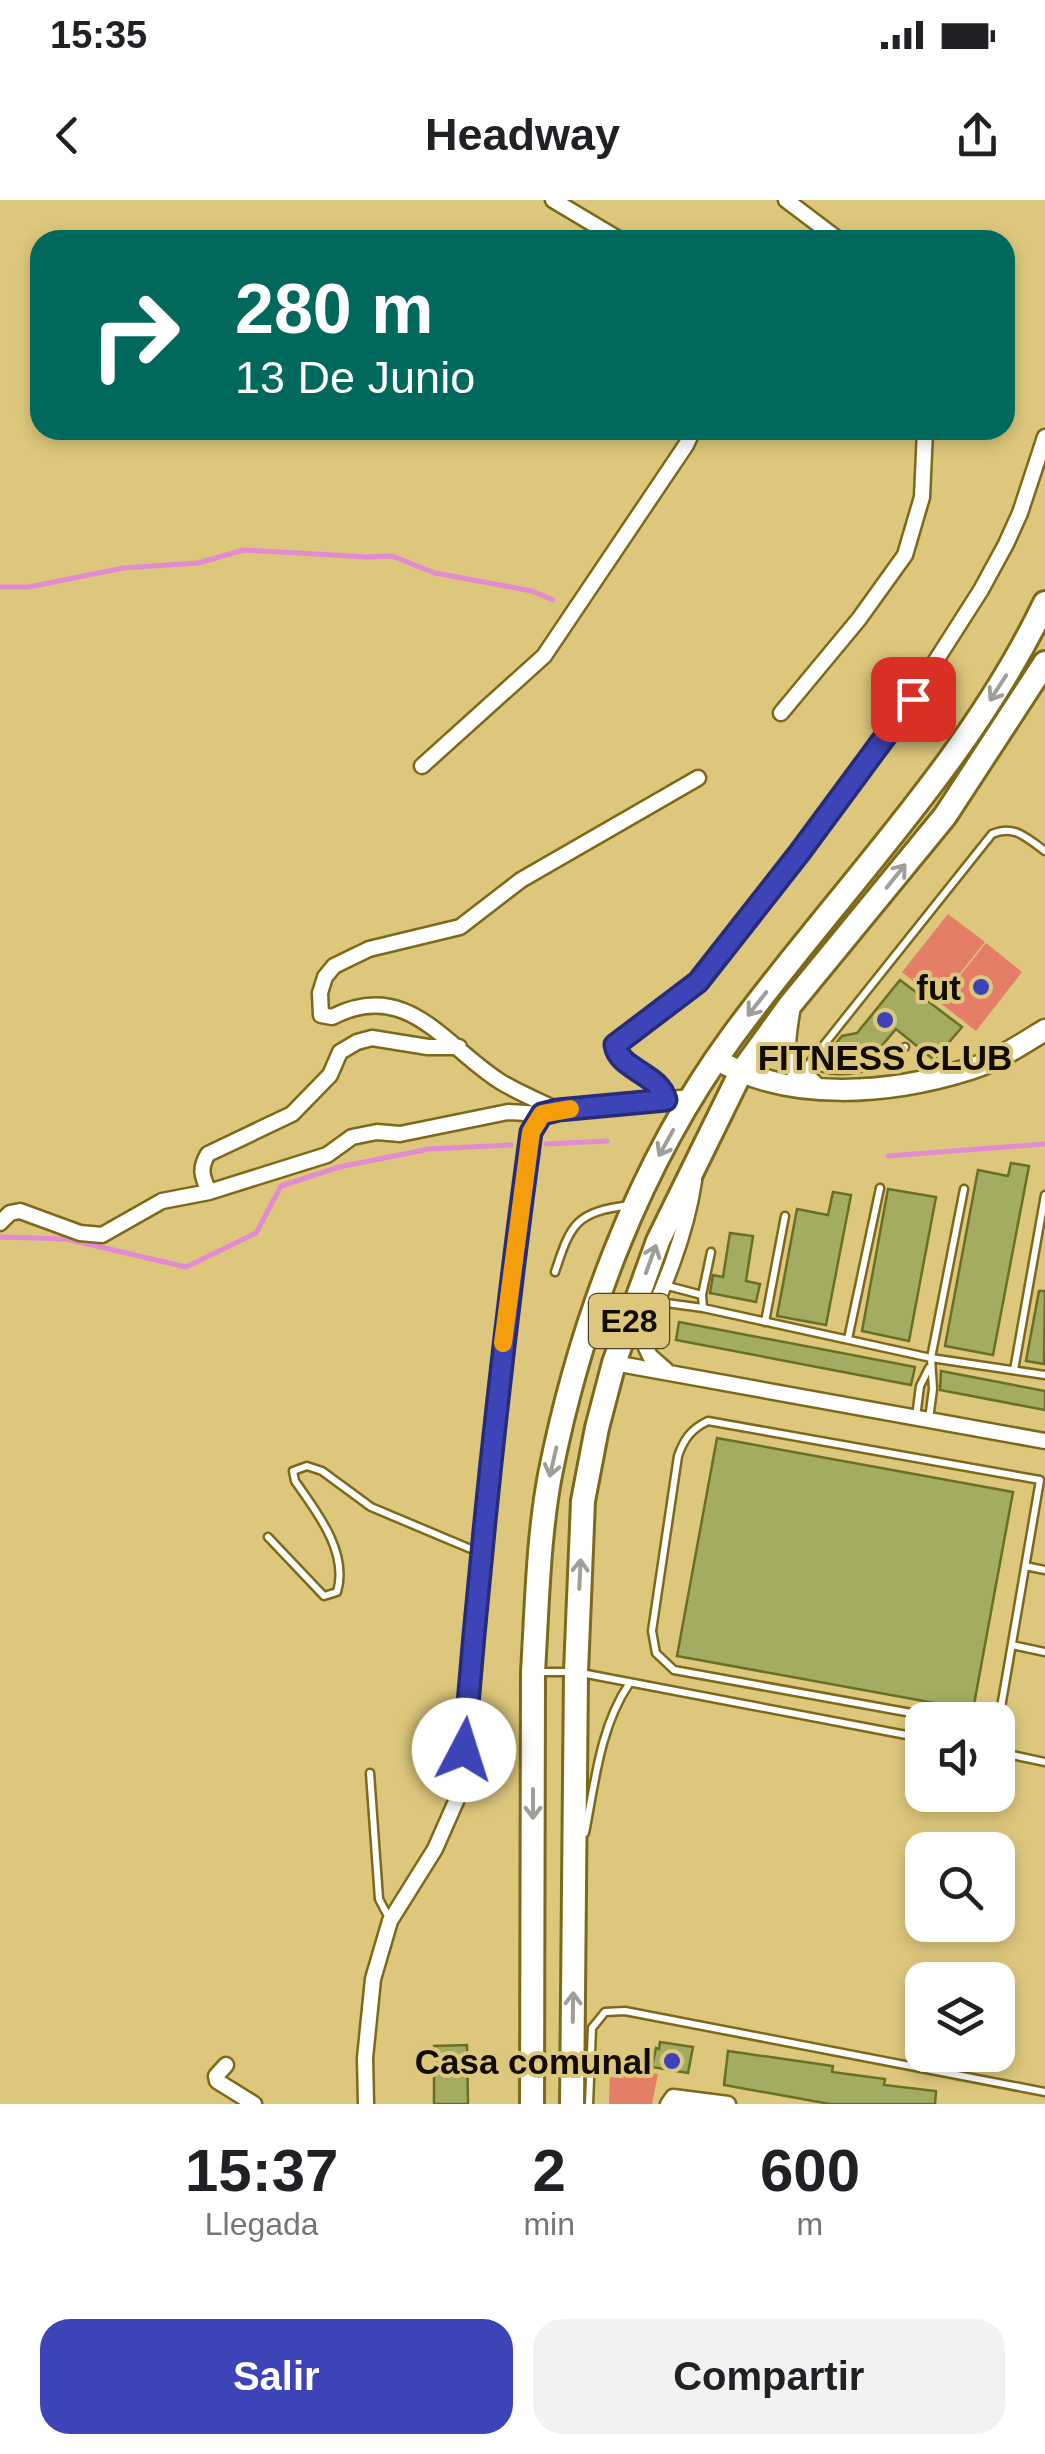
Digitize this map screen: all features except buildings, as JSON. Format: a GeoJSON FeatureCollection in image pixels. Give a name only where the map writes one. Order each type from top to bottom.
{"type":"FeatureCollection","features":[{"type":"Feature","properties":{"kind":"main road","name":"E28"},"geometry":{"type":"LineString","coordinates":[[532,2104],[533,1672],[550,1478],[581,1342],[650,1172],[691,1097],[837,902],[940,777],[1021,652],[1045,603]]}},
{"type":"Feature","properties":{"kind":"main road","name":"E28"},"geometry":{"type":"LineString","coordinates":[[572,2104],[576,1672],[583,1501],[597,1428],[658,1240],[740,1074],[790,1005],[945,816],[1045,663]]}},
{"type":"Feature","properties":{"kind":"main road"},"geometry":{"type":"LineString","coordinates":[[837,902],[861,920]]}},
{"type":"Feature","properties":{"kind":"street"},"geometry":{"type":"LineString","coordinates":[[553,200],[603,230]]}},
{"type":"Feature","properties":{"kind":"street"},"geometry":{"type":"LineString","coordinates":[[786,200],[826,230]]}},
{"type":"Feature","properties":{"kind":"street"},"geometry":{"type":"LineString","coordinates":[[666,1100],[660,1086],[619,1057],[615,1045],[698,982],[891,730],[1006,544],[1045,437]]}},
{"type":"Feature","properties":{"kind":"street"},"geometry":{"type":"LineString","coordinates":[[422,766],[544,656],[689,440]]}},
{"type":"Feature","properties":{"kind":"street"},"geometry":{"type":"LineString","coordinates":[[781,713],[859,620],[905,555],[922,496],[925,440]]}},
{"type":"Feature","properties":{"kind":"street"},"geometry":{"type":"LineString","coordinates":[[550,1112],[500,1081],[416,1016],[383,1004],[348,1008],[332,1017],[322,1015],[320,993],[325,977],[334,966],[369,949],[460,928],[520,880],[698,778]]}},
{"type":"Feature","properties":{"kind":"street"},"geometry":{"type":"LineString","coordinates":[[790,1005],[784,1050],[789,1064],[806,1068],[817,1090]]}},
{"type":"Feature","properties":{"kind":"street"},"geometry":{"type":"LineString","coordinates":[[716,1059],[740,1074],[817,1090],[869,1087],[972,1069],[1045,1030]]}},
{"type":"Feature","properties":{"kind":"street"},"geometry":{"type":"LineString","coordinates":[[209,1192],[202,1175],[208,1154],[292,1114],[330,1076],[340,1052],[357,1042],[372,1038],[428,1048],[460,1047]]}},
{"type":"Feature","properties":{"kind":"street"},"geometry":{"type":"LineString","coordinates":[[0,1223],[10,1213],[20,1211],[80,1233],[102,1235],[162,1202],[209,1192],[326,1155],[364,1134],[400,1134],[508,1112],[550,1112],[691,1097]]}},
{"type":"Feature","properties":{"kind":"street"},"geometry":{"type":"LineString","coordinates":[[366,2104],[365,2058],[372,1979],[390,1921],[435,1849],[461,1790],[480,1553],[507,1305],[531,1132],[550,1112]]}},
{"type":"Feature","properties":{"kind":"street"},"geometry":{"type":"LineString","coordinates":[[618,1364],[641,1337],[658,1302],[690,1209],[698,1157]]}},
{"type":"Feature","properties":{"kind":"street"},"geometry":{"type":"LineString","coordinates":[[641,1337],[650,1356],[667,1370]]}},
{"type":"Feature","properties":{"kind":"street"},"geometry":{"type":"LineString","coordinates":[[618,1364],[1045,1441]]}},
{"type":"Feature","properties":{"kind":"street"},"geometry":{"type":"LineString","coordinates":[[226,2065],[216,2076],[217,2081],[254,2104]]}},
{"type":"Feature","properties":{"kind":"street"},"geometry":{"type":"LineString","coordinates":[[668,2104],[674,2097],[683,2096],[728,2104]]}},
{"type":"Feature","properties":{"kind":"lane"},"geometry":{"type":"LineString","coordinates":[[806,1068],[992,834],[1015,830],[1045,851]]}},
{"type":"Feature","properties":{"kind":"lane"},"geometry":{"type":"LineString","coordinates":[[806,1068],[839,1070],[877,1064],[893,1059],[905,1048]]}},
{"type":"Feature","properties":{"kind":"lane"},"geometry":{"type":"LineString","coordinates":[[869,1087],[877,1064]]}},
{"type":"Feature","properties":{"kind":"lane"},"geometry":{"type":"LineString","coordinates":[[848,1340],[880,1188]]}},
{"type":"Feature","properties":{"kind":"lane"},"geometry":{"type":"LineString","coordinates":[[922,1418],[920,1386],[930,1362],[964,1189]]}},
{"type":"Feature","properties":{"kind":"lane"},"geometry":{"type":"LineString","coordinates":[[1014,1370],[1045,1195]]}},
{"type":"Feature","properties":{"kind":"lane"},"geometry":{"type":"LineString","coordinates":[[554,1272],[575,1222],[594,1213],[637,1205]]}},
{"type":"Feature","properties":{"kind":"lane"},"geometry":{"type":"LineString","coordinates":[[764,1322],[785,1216]]}},
{"type":"Feature","properties":{"kind":"lane"},"geometry":{"type":"LineString","coordinates":[[703,1308],[710,1252]]}},
{"type":"Feature","properties":{"kind":"lane"},"geometry":{"type":"LineString","coordinates":[[664,1285],[702,1295]]}},
{"type":"Feature","properties":{"kind":"lane"},"geometry":{"type":"LineString","coordinates":[[658,1302],[703,1308],[930,1362],[1045,1375]]}},
{"type":"Feature","properties":{"kind":"lane"},"geometry":{"type":"LineString","coordinates":[[922,1418],[933,1388],[930,1362]]}},
{"type":"Feature","properties":{"kind":"lane"},"geometry":{"type":"LineString","coordinates":[[905,1712],[674,1670],[656,1654],[652,1631],[678,1456],[694,1428],[708,1421],[1043,1478],[1002,1702]]}},
{"type":"Feature","properties":{"kind":"lane"},"geometry":{"type":"LineString","coordinates":[[268,1538],[324,1596],[337,1592],[340,1570],[333,1540],[295,1480],[293,1471],[307,1466],[322,1471],[371,1508],[480,1553]]}},
{"type":"Feature","properties":{"kind":"lane"},"geometry":{"type":"LineString","coordinates":[[1025,1566],[1045,1570]]}},
{"type":"Feature","properties":{"kind":"lane"},"geometry":{"type":"LineString","coordinates":[[1012,1644],[1045,1652]]}},
{"type":"Feature","properties":{"kind":"lane"},"geometry":{"type":"LineString","coordinates":[[533,1672],[576,1672],[905,1735]]}},
{"type":"Feature","properties":{"kind":"lane"},"geometry":{"type":"LineString","coordinates":[[574,1883],[607,1731],[616,1703],[629,1684]]}},
{"type":"Feature","properties":{"kind":"lane"},"geometry":{"type":"LineString","coordinates":[[1015,1756],[1045,1762]]}},
{"type":"Feature","properties":{"kind":"lane"},"geometry":{"type":"LineString","coordinates":[[370,1773],[379,1898],[390,1921]]}},
{"type":"Feature","properties":{"kind":"lane"},"geometry":{"type":"LineString","coordinates":[[589,2104],[592,2028],[606,2012],[625,2011],[1045,2092]]}},
{"type":"Feature","properties":{"kind":"shaded area","name":"fut"},"geometry":{"type":"Polygon","coordinates":[[[948,914],[985,942],[938,1001],[902,972],[948,914]]]}},
{"type":"Feature","properties":{"kind":"shaded area","name":"fut"},"geometry":{"type":"Polygon","coordinates":[[[986,943],[1022,972],[976,1031],[939,1002],[986,943]]]}},
{"type":"Feature","properties":{"kind":"shaded area"},"geometry":{"type":"Polygon","coordinates":[[[610,2068],[658,2074],[652,2104],[609,2104],[610,2068]]]}},
{"type":"Feature","properties":{"kind":"waterway"},"geometry":{"type":"LineString","coordinates":[[0,587],[29,587],[123,568],[198,563],[244,550],[392,556],[435,573],[532,591],[553,600]]}},
{"type":"Feature","properties":{"kind":"waterway"},"geometry":{"type":"LineString","coordinates":[[546,1144],[607,1141]]}},
{"type":"Feature","properties":{"kind":"waterway"},"geometry":{"type":"LineString","coordinates":[[888,1156],[1045,1144]]}},
{"type":"Feature","properties":{"kind":"waterway"},"geometry":{"type":"LineString","coordinates":[[0,1237],[66,1239],[186,1267],[256,1233],[281,1186],[339,1167],[429,1149],[511,1145]]}},
{"type":"Feature","properties":{"kind":"slow traffic"},"geometry":{"type":"LineString","coordinates":[[503,1343],[531,1132],[542,1114],[570,1109]]}},
{"type":"Feature","properties":{"kind":"place","name":"fut"},"geometry":{"type":"Point","coordinates":[981,987]}},
{"type":"Feature","properties":{"kind":"place","name":"FITNESS CLUB"},"geometry":{"type":"Point","coordinates":[885,1020]}},
{"type":"Feature","properties":{"kind":"place","name":"Casa comunal"},"geometry":{"type":"Point","coordinates":[672,2061]}},
{"type":"Feature","properties":{"kind":"route"},"geometry":{"type":"LineString","coordinates":[[464,1750],[480,1553],[507,1305],[531,1132],[542,1114],[558,1110],[666,1100],[660,1086],[616,1054],[615,1045],[698,982],[913,699]]}}]}
